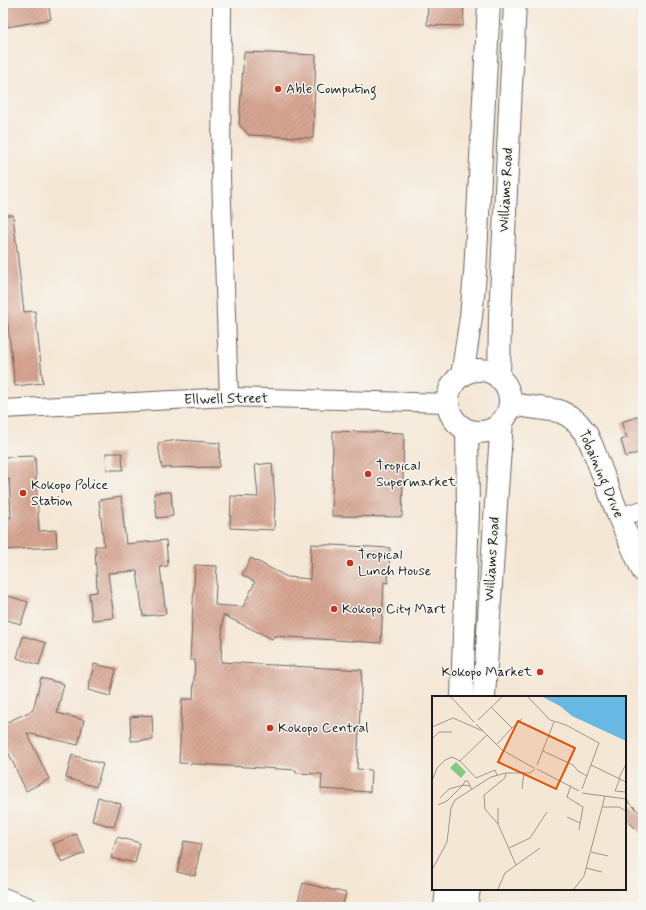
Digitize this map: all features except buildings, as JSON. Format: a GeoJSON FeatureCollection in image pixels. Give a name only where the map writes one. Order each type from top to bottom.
{"type":"FeatureCollection","features":[{"type":"Feature","properties":{"kind":"main road","name":"Williams Road"},"geometry":{"type":"LineString","coordinates":[[462,376],[471,317],[475,274],[489,3]]}},
{"type":"Feature","properties":{"kind":"main road","name":"Williams Road"},"geometry":{"type":"LineString","coordinates":[[484,696],[496,504],[509,394],[505,385],[499,378],[500,316],[515,3]]}},
{"type":"Feature","properties":{"kind":"main road"},"geometry":{"type":"LineString","coordinates":[[499,378],[487,371],[474,370],[462,376],[454,383],[449,392],[448,403],[454,419],[468,430],[480,432],[492,429],[506,413]]}},
{"type":"Feature","properties":{"kind":"main road","name":"Tobaining Drive"},"geometry":{"type":"LineString","coordinates":[[506,413],[559,411],[578,423],[586,433],[592,446],[619,518],[643,571]]}},
{"type":"Feature","properties":{"kind":"main road","name":"Williams Road"},"geometry":{"type":"LineString","coordinates":[[462,696],[468,509],[468,430]]}},
{"type":"Feature","properties":{"kind":"main road"},"geometry":{"type":"LineString","coordinates":[[445,907],[448,890]]}},
{"type":"Feature","properties":{"kind":"main road"},"geometry":{"type":"LineString","coordinates":[[466,907],[469,890]]}},
{"type":"Feature","properties":{"kind":"street"},"geometry":{"type":"LineString","coordinates":[[222,3],[221,177],[229,397]]}},
{"type":"Feature","properties":{"kind":"street","name":"Ellwell Street"},"geometry":{"type":"LineString","coordinates":[[3,409],[229,397],[448,403]]}},
{"type":"Feature","properties":{"kind":"street"},"geometry":{"type":"LineString","coordinates":[[619,518],[643,510]]}},
{"type":"Feature","properties":{"kind":"street"},"geometry":{"type":"LineString","coordinates":[[3,897],[29,907]]}},
{"type":"Feature","properties":{"kind":"place","name":"Able Computing"},"geometry":{"type":"Point","coordinates":[278,89]}},
{"type":"Feature","properties":{"kind":"place","name":"Tropical Supermarket"},"geometry":{"type":"Point","coordinates":[368,474]}},
{"type":"Feature","properties":{"kind":"place","name":"Kokopo Police Station"},"geometry":{"type":"Point","coordinates":[23,493]}},
{"type":"Feature","properties":{"kind":"place","name":"Tropical Lunch House"},"geometry":{"type":"Point","coordinates":[350,563]}},
{"type":"Feature","properties":{"kind":"place","name":"Kokopo City Mart"},"geometry":{"type":"Point","coordinates":[334,609]}},
{"type":"Feature","properties":{"kind":"place","name":"Kokopo Market"},"geometry":{"type":"Point","coordinates":[540,672]}},
{"type":"Feature","properties":{"kind":"place","name":"Kokopo Central"},"geometry":{"type":"Point","coordinates":[270,728]}}]}
